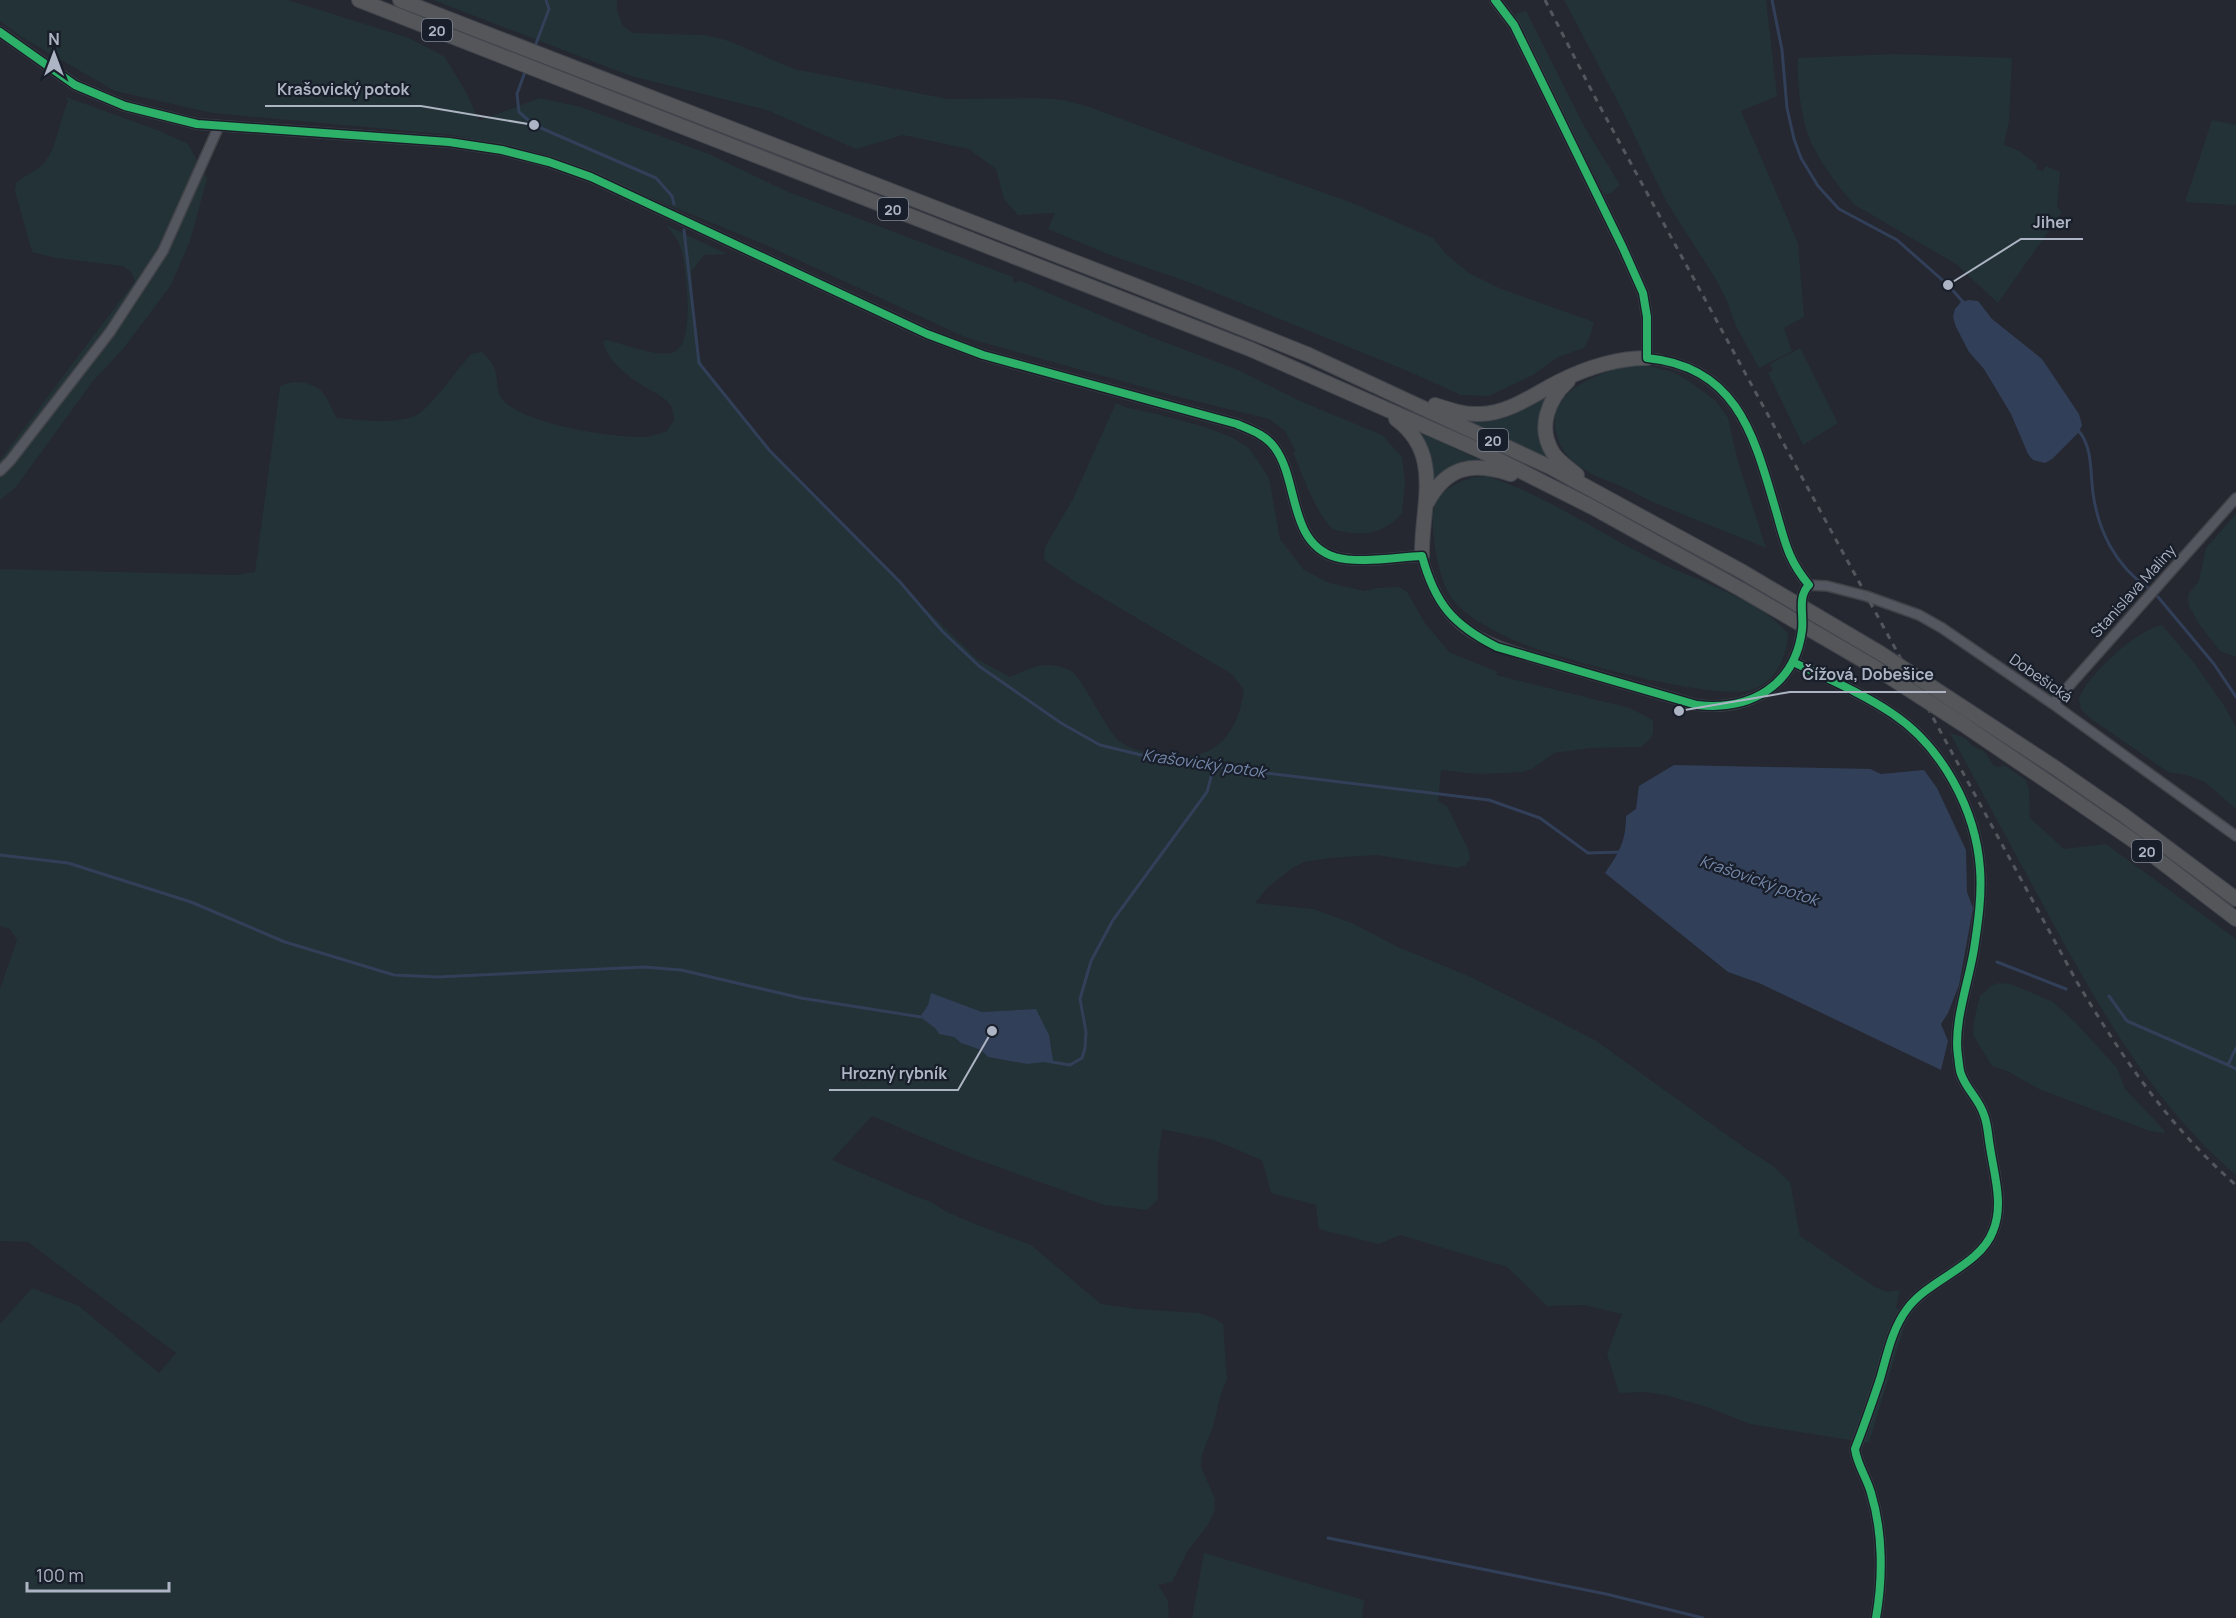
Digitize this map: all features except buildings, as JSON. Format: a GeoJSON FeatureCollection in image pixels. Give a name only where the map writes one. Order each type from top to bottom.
{"type":"FeatureCollection","features":[{"type":"Feature","properties":{"kind":"highway","name":"20"},"geometry":{"type":"LineString","coordinates":[[359,0],[1251,349],[1370,400],[1481,452],[1592,507],[1742,590],[1881,672],[2054,786],[2134,842],[2236,920]]}},
{"type":"Feature","properties":{"kind":"highway","name":"20"},"geometry":{"type":"LineString","coordinates":[[400,0],[1140,287],[1309,355],[1552,468],[1741,571],[1880,653],[2054,767],[2122,814],[2236,899]]}},
{"type":"Feature","properties":{"kind":"highway"},"geometry":{"type":"LineString","coordinates":[[1387,391],[1458,412],[1480,414],[1516,404],[1579,373],[1614,361],[1647,358]]}},
{"type":"Feature","properties":{"kind":"highway"},"geometry":{"type":"LineString","coordinates":[[1579,373],[1564,384],[1550,404],[1546,433],[1552,451],[1597,492]]}},
{"type":"Feature","properties":{"kind":"highway"},"geometry":{"type":"LineString","coordinates":[[1370,400],[1409,428],[1424,453],[1426,505],[1422,531],[1422,556]]}},
{"type":"Feature","properties":{"kind":"highway"},"geometry":{"type":"LineString","coordinates":[[1426,505],[1441,482],[1468,467],[1491,468],[1549,486]]}},
{"type":"Feature","properties":{"kind":"street"},"geometry":{"type":"LineString","coordinates":[[0,32],[75,86],[125,106],[197,124],[449,142],[502,150],[549,162],[591,177],[938,339],[983,355],[1208,416],[1260,434],[1275,448],[1280,457],[1285,467],[1298,518],[1305,532],[1319,549],[1334,557],[1351,560],[1422,556],[1429,581],[1439,600],[1455,620],[1472,635],[1497,647],[1697,705],[1717,707],[1738,704],[1769,690],[1786,673],[1793,662],[1803,627],[1803,591],[1809,585],[1789,558],[1762,462],[1741,414],[1717,386],[1698,373],[1669,362],[1647,358],[1647,317],[1639,284],[1514,26],[1495,0]]}},
{"type":"Feature","properties":{"kind":"street"},"geometry":{"type":"LineString","coordinates":[[0,471],[110,332],[163,251],[219,126]]}},
{"type":"Feature","properties":{"kind":"street","name":"Stanislava Maliny"},"geometry":{"type":"LineString","coordinates":[[2053,704],[2236,498]]}},
{"type":"Feature","properties":{"kind":"street","name":"Dobešická"},"geometry":{"type":"LineString","coordinates":[[1809,585],[1841,589],[1919,615],[1942,628],[2053,704],[2236,836]]}},
{"type":"Feature","properties":{"kind":"street"},"geometry":{"type":"LineString","coordinates":[[1793,662],[1864,696],[1894,714],[1934,750],[1950,773],[1964,805],[1976,842],[1980,869],[1980,902],[1974,949],[1958,1030],[1957,1052],[1961,1074],[1977,1098],[1985,1116],[1998,1199],[1997,1218],[1993,1233],[1981,1250],[1920,1294],[1907,1308],[1896,1326],[1869,1415],[1855,1449],[1871,1493],[1877,1527],[1881,1565],[1876,1618]]}},
{"type":"Feature","properties":{"kind":"shaded area"},"geometry":{"type":"Polygon","coordinates":[[[0,0],[288,0],[409,38],[445,57],[466,92],[479,121],[540,98],[581,107],[709,154],[786,191],[1013,277],[1013,283],[1021,281],[1151,337],[1238,370],[1300,401],[1382,435],[1402,457],[1405,481],[1402,513],[1387,526],[1370,533],[1352,533],[1332,529],[1319,511],[1293,452],[1296,452],[1285,431],[1269,419],[1175,396],[967,338],[768,246],[542,153],[452,135],[212,113],[115,91],[23,38],[0,21],[0,0]]]}},
{"type":"Feature","properties":{"kind":"shaded area"},"geometry":{"type":"Polygon","coordinates":[[[433,0],[617,0],[617,11],[623,26],[633,33],[704,35],[729,41],[794,69],[948,99],[1039,98],[1063,100],[1087,106],[1350,202],[1433,238],[1446,254],[1469,273],[1501,289],[1594,322],[1584,348],[1558,357],[1533,375],[1489,396],[1461,395],[1194,284],[1110,255],[1048,229],[1055,213],[1018,215],[1004,199],[996,169],[969,149],[903,135],[856,149],[767,110],[631,76],[433,0]]]}},
{"type":"Feature","properties":{"kind":"shaded area"},"geometry":{"type":"Polygon","coordinates":[[[1564,0],[1766,0],[1777,96],[1741,111],[1798,243],[1804,317],[1784,328],[1792,351],[1759,368],[1736,326],[1717,281],[1666,201],[1619,104],[1564,0]]]}},
{"type":"Feature","properties":{"kind":"shaded area"},"geometry":{"type":"Polygon","coordinates":[[[1526,11],[1584,126],[1620,185],[1611,193],[1605,195],[1517,22],[1516,14],[1526,11]]]}},
{"type":"Feature","properties":{"kind":"shaded area"},"geometry":{"type":"Polygon","coordinates":[[[1894,54],[2012,58],[2009,121],[2004,145],[2019,151],[2037,165],[2036,169],[2043,171],[2046,166],[2060,172],[2057,207],[2062,212],[1998,303],[1956,264],[1855,205],[1828,171],[1815,151],[1807,132],[1801,105],[1798,58],[1894,54]]]}},
{"type":"Feature","properties":{"kind":"shaded area"},"geometry":{"type":"Polygon","coordinates":[[[66,97],[160,131],[188,144],[207,179],[190,241],[171,285],[123,349],[93,381],[16,487],[0,500],[0,460],[135,281],[131,272],[123,266],[56,258],[32,252],[15,191],[16,183],[40,167],[51,153],[68,102],[66,97]]]}},
{"type":"Feature","properties":{"kind":"shaded area"},"geometry":{"type":"Polygon","coordinates":[[[2212,120],[2236,125],[2236,205],[2185,202],[2212,120]]]}},
{"type":"Feature","properties":{"kind":"shaded area"},"geometry":{"type":"Polygon","coordinates":[[[666,225],[727,254],[704,255],[691,272],[697,347],[705,372],[764,443],[898,582],[977,659],[1010,677],[1047,665],[1071,671],[1081,682],[1112,733],[1125,745],[1145,752],[1174,757],[1204,753],[1216,746],[1234,724],[1244,690],[1232,674],[1074,581],[1044,560],[1045,547],[1073,499],[1116,403],[1205,427],[1231,437],[1249,448],[1269,478],[1280,539],[1304,570],[1329,583],[1364,591],[1399,587],[1407,592],[1425,623],[1449,652],[1498,672],[1496,675],[1630,708],[1653,720],[1653,733],[1641,747],[1591,748],[1554,753],[1532,769],[1523,772],[1478,774],[1441,770],[1438,801],[1447,806],[1468,849],[1470,859],[1466,865],[1458,868],[1377,855],[1304,862],[1268,887],[1255,903],[1313,909],[1352,923],[1398,947],[1473,978],[1595,1040],[1773,1166],[1790,1182],[1800,1236],[1875,1287],[1887,1292],[1900,1290],[1896,1307],[1906,1321],[1869,1443],[1750,1424],[1707,1407],[1666,1395],[1645,1392],[1619,1393],[1607,1354],[1622,1314],[1584,1305],[1547,1306],[1507,1267],[1400,1235],[1379,1244],[1319,1229],[1316,1205],[1271,1193],[1262,1160],[1214,1140],[1162,1129],[1158,1159],[1158,1199],[1147,1210],[1104,1205],[962,1154],[872,1116],[832,1160],[931,1202],[949,1213],[1031,1245],[1101,1304],[1198,1313],[1214,1318],[1223,1324],[1227,1379],[1213,1427],[1202,1454],[1201,1467],[1215,1499],[1214,1513],[1187,1552],[1172,1582],[1158,1585],[1168,1601],[1169,1618],[0,1618],[0,1324],[32,1288],[79,1306],[159,1373],[176,1353],[28,1242],[0,1241],[0,989],[17,940],[10,929],[0,926],[0,569],[236,575],[255,572],[280,387],[285,384],[303,382],[319,389],[337,418],[376,421],[406,419],[421,412],[436,397],[471,354],[482,352],[494,367],[503,400],[534,418],[573,429],[631,437],[645,437],[667,431],[674,420],[671,406],[664,398],[641,385],[621,369],[610,357],[603,342],[606,340],[659,353],[674,352],[681,346],[687,321],[687,287],[680,246],[666,225]],[[931,994],[928,1005],[920,1017],[935,1028],[939,1034],[954,1037],[961,1043],[981,1050],[988,1057],[1027,1064],[1035,1009],[982,1012],[931,994]]]}},
{"type":"Feature","properties":{"kind":"shaded area"},"geometry":{"type":"Polygon","coordinates":[[[1800,348],[1838,423],[1803,445],[1768,373],[1773,370],[1770,364],[1800,348]]]}},
{"type":"Feature","properties":{"kind":"shaded area"},"geometry":{"type":"Polygon","coordinates":[[[1624,366],[1649,366],[1673,372],[1716,401],[1728,418],[1737,458],[1766,548],[1596,476],[1574,462],[1565,452],[1557,436],[1555,421],[1557,408],[1573,389],[1624,366]]]}},
{"type":"Feature","properties":{"kind":"shaded area"},"geometry":{"type":"Polygon","coordinates":[[[1551,391],[1552,460],[1470,421],[1484,420],[1551,391]]]}},
{"type":"Feature","properties":{"kind":"shaded area"},"geometry":{"type":"Polygon","coordinates":[[[1416,430],[1484,462],[1430,490],[1416,430]]]}},
{"type":"Feature","properties":{"kind":"shaded area"},"geometry":{"type":"Polygon","coordinates":[[[1487,476],[1529,493],[1628,547],[1723,590],[1761,611],[1777,622],[1788,634],[1779,667],[1768,680],[1754,689],[1736,692],[1710,690],[1642,678],[1547,652],[1528,646],[1486,626],[1461,609],[1445,586],[1436,554],[1433,515],[1439,497],[1449,488],[1467,479],[1487,476]]]}},
{"type":"Feature","properties":{"kind":"shaded area"},"geometry":{"type":"Polygon","coordinates":[[[2236,514],[2236,657],[2220,651],[2199,624],[2189,606],[2188,598],[2189,593],[2199,581],[2206,548],[2236,514]]]}},
{"type":"Feature","properties":{"kind":"shaded area"},"geometry":{"type":"Polygon","coordinates":[[[2162,625],[2195,664],[2236,727],[2236,809],[2205,782],[2186,775],[2168,772],[2090,718],[2081,709],[2079,699],[2084,689],[2102,667],[2127,644],[2152,628],[2162,625]]]}},
{"type":"Feature","properties":{"kind":"shaded area"},"geometry":{"type":"Polygon","coordinates":[[[1950,733],[1965,738],[1974,747],[1984,751],[1994,766],[2004,765],[2026,780],[2029,789],[2030,818],[2064,849],[2106,844],[2236,939],[2236,1175],[2180,1118],[2131,1055],[2069,953],[1950,733]]]}},
{"type":"Feature","properties":{"kind":"shaded area"},"geometry":{"type":"Polygon","coordinates":[[[2011,984],[2053,1002],[2075,1022],[2117,1068],[2125,1089],[2165,1131],[2163,1133],[2150,1131],[2039,1089],[2007,1071],[1992,1066],[1973,1035],[1974,1020],[1980,996],[1992,985],[2011,984]]]}},
{"type":"Feature","properties":{"kind":"shaded area"},"geometry":{"type":"Polygon","coordinates":[[[1204,1553],[1364,1600],[1362,1618],[1192,1618],[1204,1553]]]}},
{"type":"Feature","properties":{"kind":"water"},"geometry":{"type":"Polygon","coordinates":[[[1978,301],[1992,319],[2042,359],[2079,414],[2082,425],[2079,432],[2045,463],[2033,460],[2028,454],[2011,414],[1984,369],[1969,352],[1956,327],[1953,317],[1955,309],[1961,302],[1978,301]]]}},
{"type":"Feature","properties":{"kind":"water"},"geometry":{"type":"Polygon","coordinates":[[[1674,765],[1870,769],[1881,774],[1924,770],[1937,788],[1966,850],[1967,892],[1973,908],[1959,985],[1941,1024],[1948,1041],[1941,1070],[1759,983],[1728,972],[1605,873],[1621,846],[1625,833],[1626,816],[1636,809],[1639,786],[1674,765]]]}},
{"type":"Feature","properties":{"kind":"water"},"geometry":{"type":"Polygon","coordinates":[[[931,993],[982,1012],[1036,1009],[1049,1035],[1053,1061],[1027,1064],[988,1057],[981,1050],[961,1043],[954,1037],[939,1034],[935,1028],[920,1017],[928,1005],[931,993]]]}},
{"type":"Feature","properties":{"kind":"waterway","name":"Krašovický potok"},"geometry":{"type":"LineString","coordinates":[[534,49],[549,9],[546,0]]}},
{"type":"Feature","properties":{"kind":"waterway"},"geometry":{"type":"LineString","coordinates":[[1772,0],[1782,50],[1787,108],[1794,139],[1801,158],[1818,186],[1839,209],[1897,240],[1948,285],[1964,303]]}},
{"type":"Feature","properties":{"kind":"waterway","name":"Krašovický potok"},"geometry":{"type":"LineString","coordinates":[[526,69],[517,94],[519,112],[534,125],[656,178],[672,196],[674,204]]}},
{"type":"Feature","properties":{"kind":"waterway","name":"Krašovický potok"},"geometry":{"type":"LineString","coordinates":[[684,230],[699,363],[770,451],[900,582],[942,631],[979,666],[1061,723],[1100,745],[1166,761],[1489,800],[1540,818],[1588,853],[1622,852]]}},
{"type":"Feature","properties":{"kind":"waterway"},"geometry":{"type":"LineString","coordinates":[[2078,430],[2089,452],[2095,507],[2104,534],[2118,558],[2148,588]]}},
{"type":"Feature","properties":{"kind":"waterway"},"geometry":{"type":"LineString","coordinates":[[2158,597],[2214,664],[2236,697]]}},
{"type":"Feature","properties":{"kind":"waterway"},"geometry":{"type":"LineString","coordinates":[[1046,1061],[1070,1065],[1082,1058],[1086,1032],[1080,999],[1091,961],[1113,920],[1207,792],[1214,766]]}},
{"type":"Feature","properties":{"kind":"waterway"},"geometry":{"type":"LineString","coordinates":[[0,855],[68,863],[191,902],[285,942],[394,975],[438,977],[644,967],[681,970],[801,998],[921,1017]]}},
{"type":"Feature","properties":{"kind":"waterway","name":"Krašovický potok"},"geometry":{"type":"LineString","coordinates":[[1997,962],[2066,989]]}},
{"type":"Feature","properties":{"kind":"waterway","name":"Krašovický potok"},"geometry":{"type":"LineString","coordinates":[[2109,996],[2127,1021],[2228,1065]]}},
{"type":"Feature","properties":{"kind":"waterway"},"geometry":{"type":"LineString","coordinates":[[2236,1048],[2228,1065],[2236,1069]]}},
{"type":"Feature","properties":{"kind":"waterway"},"geometry":{"type":"LineString","coordinates":[[1328,1538],[1606,1594],[1703,1618]]}},
{"type":"Feature","properties":{"kind":"railway"},"geometry":{"type":"LineString","coordinates":[[1545,0],[1598,103],[2077,982],[2111,1037],[2148,1090],[2189,1139],[2236,1185]]}},
{"type":"Feature","properties":{"kind":"cycle path"},"geometry":{"type":"LineString","coordinates":[[0,32],[75,85],[125,106],[197,124],[449,142],[502,150],[549,162],[591,177],[927,334],[983,355],[1237,424],[1258,433],[1271,443],[1283,462],[1302,525],[1309,538],[1320,549],[1335,557],[1355,560],[1422,556],[1433,587],[1448,611],[1469,630],[1497,647],[1697,705],[1735,704],[1752,699],[1767,691],[1780,680],[1790,666],[1798,650],[1802,630],[1802,600],[1809,585],[1796,567],[1788,550],[1750,432],[1737,410],[1722,391],[1702,375],[1678,364],[1647,358],[1647,317],[1643,293],[1514,25],[1495,0]]}},
{"type":"Feature","properties":{"kind":"cycle path"},"geometry":{"type":"LineString","coordinates":[[1793,662],[1881,706],[1911,728],[1927,744],[1941,762],[1964,803],[1972,825],[1980,869],[1977,929],[1957,1043],[1961,1074],[1982,1109],[1986,1123],[1997,1189],[1998,1211],[1993,1231],[1977,1254],[1916,1298],[1897,1325],[1855,1449],[1871,1493],[1880,1539],[1881,1571],[1876,1618]]}},
{"type":"Feature","properties":{"kind":"place","name":"Krašovický potok"},"geometry":{"type":"Point","coordinates":[534,125]}},
{"type":"Feature","properties":{"kind":"place","name":"Jiher"},"geometry":{"type":"Point","coordinates":[1948,285]}},
{"type":"Feature","properties":{"kind":"place","name":"Čížová, Dobešice"},"geometry":{"type":"Point","coordinates":[1679,711]}},
{"type":"Feature","properties":{"kind":"place","name":"Hrozný rybník"},"geometry":{"type":"Point","coordinates":[992,1031]}}]}
